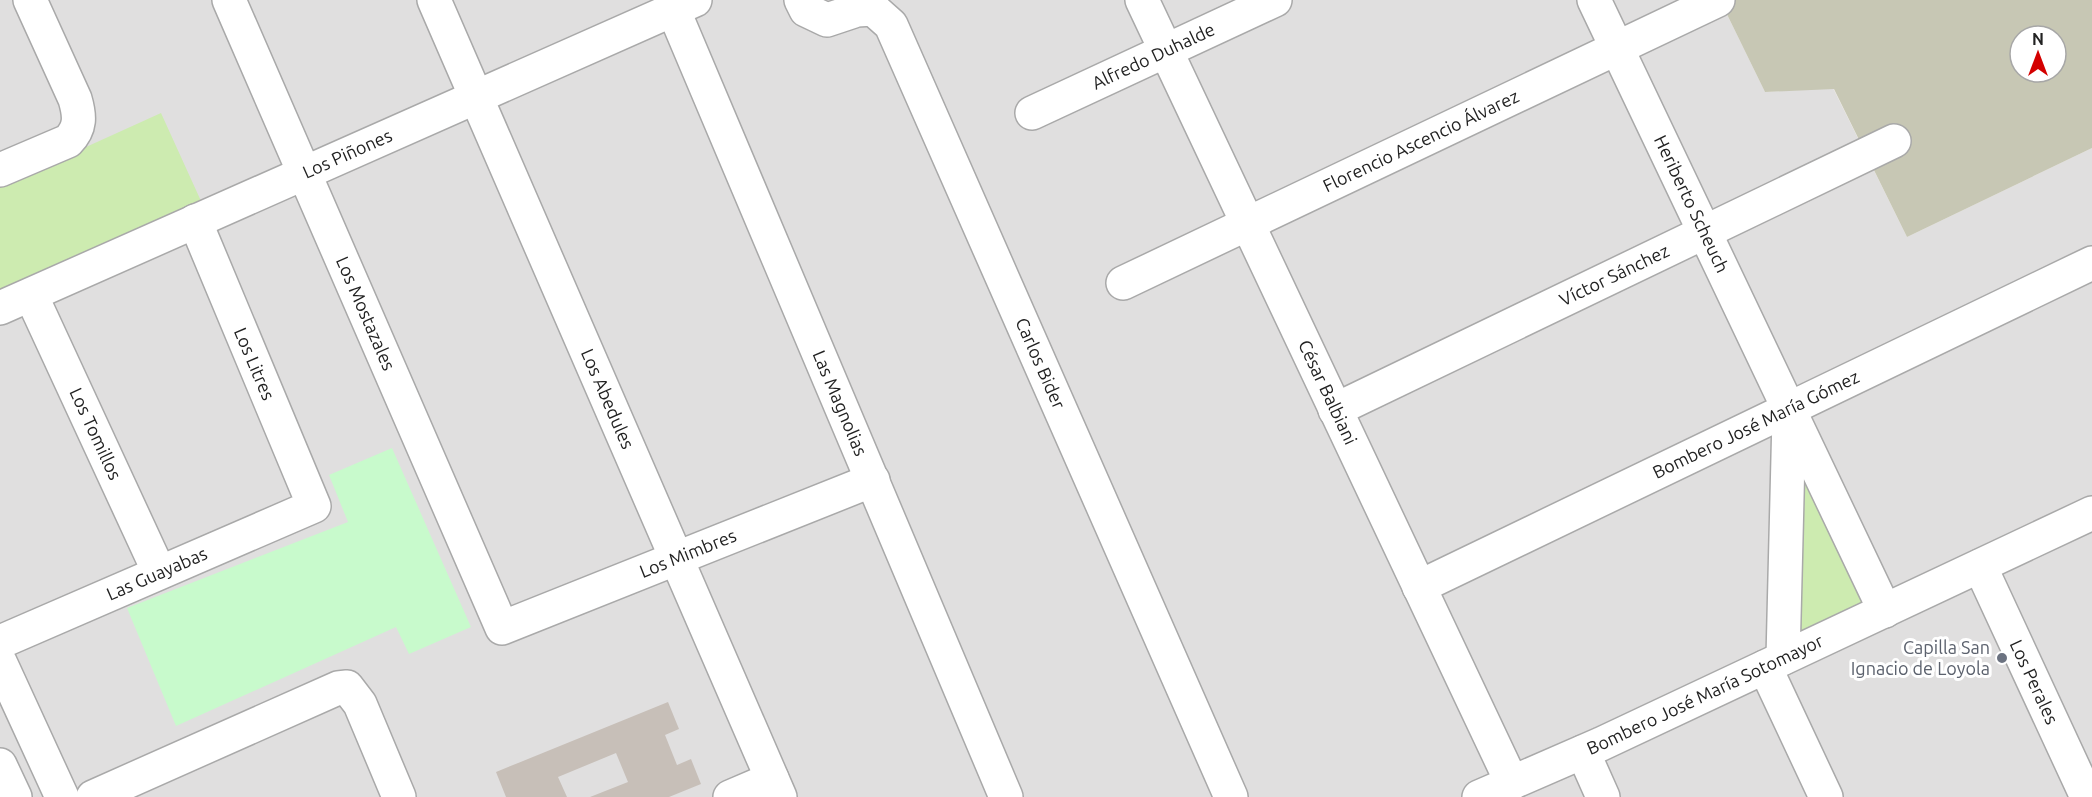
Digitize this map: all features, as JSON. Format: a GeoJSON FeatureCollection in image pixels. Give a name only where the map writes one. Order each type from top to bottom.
{"type":"FeatureCollection","features":[{"type":"Feature","properties":{"kind":"street"},"geometry":{"type":"LineString","coordinates":[[0,170],[68,141],[76,133],[79,123],[75,99],[30,0]]}},
{"type":"Feature","properties":{"kind":"street","name":"Los Mostazales"},"geometry":{"type":"LineString","coordinates":[[229,0],[502,628]]}},
{"type":"Feature","properties":{"kind":"street","name":"Los Abedules"},"geometry":{"type":"LineString","coordinates":[[434,0],[776,788]]}},
{"type":"Feature","properties":{"kind":"street","name":"Carlos Bider"},"geometry":{"type":"LineString","coordinates":[[801,0],[806,10],[827,20],[857,10],[873,9],[891,25],[1231,797]]}},
{"type":"Feature","properties":{"kind":"street","name":"César Balbiani"},"geometry":{"type":"LineString","coordinates":[[1142,0],[1512,783]]}},
{"type":"Feature","properties":{"kind":"street","name":"Alfredo Duhalde"},"geometry":{"type":"LineString","coordinates":[[1032,113],[1275,0]]}},
{"type":"Feature","properties":{"kind":"street","name":"Heriberto Scheuch"},"geometry":{"type":"LineString","coordinates":[[1594,0],[1885,610]]}},
{"type":"Feature","properties":{"kind":"street","name":"Florencio Ascencio Álvarez"},"geometry":{"type":"LineString","coordinates":[[1123,283],[1718,0]]}},
{"type":"Feature","properties":{"kind":"street","name":"Los Piñones"},"geometry":{"type":"LineString","coordinates":[[0,308],[684,4]]}},
{"type":"Feature","properties":{"kind":"street","name":"Las Magnolias"},"geometry":{"type":"LineString","coordinates":[[684,4],[873,480],[1006,797]]}},
{"type":"Feature","properties":{"kind":"street","name":"Víctor Sánchez"},"geometry":{"type":"LineString","coordinates":[[1335,410],[1894,141]]}},
{"type":"Feature","properties":{"kind":"street","name":"Los Litres"},"geometry":{"type":"LineString","coordinates":[[195,221],[314,506]]}},
{"type":"Feature","properties":{"kind":"street","name":"Bombero José María Gómez"},"geometry":{"type":"LineString","coordinates":[[1419,587],[2092,263]]}},
{"type":"Feature","properties":{"kind":"street","name":"Los Tomillos"},"geometry":{"type":"LineString","coordinates":[[30,295],[159,572]]}},
{"type":"Feature","properties":{"kind":"street","name":"Heriberto Scheuch"},"geometry":{"type":"LineString","coordinates":[[1789,409],[1788,507],[1774,663],[1826,797]]}},
{"type":"Feature","properties":{"kind":"street","name":"Los Mimbres"},"geometry":{"type":"LineString","coordinates":[[502,628],[873,480]]}},
{"type":"Feature","properties":{"kind":"street","name":"Las Guayabas"},"geometry":{"type":"LineString","coordinates":[[0,642],[314,506]]}},
{"type":"Feature","properties":{"kind":"street","name":"Bombero José María Sotomayor"},"geometry":{"type":"LineString","coordinates":[[1479,797],[1583,752],[2092,513]]}},
{"type":"Feature","properties":{"kind":"street","name":"Los Perales"},"geometry":{"type":"LineString","coordinates":[[1980,566],[2081,754],[2087,797]]}},
{"type":"Feature","properties":{"kind":"street"},"geometry":{"type":"LineString","coordinates":[[0,662],[62,797]]}},
{"type":"Feature","properties":{"kind":"street"},"geometry":{"type":"LineString","coordinates":[[93,797],[327,693],[347,687],[360,704],[399,797]]}},
{"type":"Feature","properties":{"kind":"street"},"geometry":{"type":"LineString","coordinates":[[1583,752],[1603,797]]}},
{"type":"Feature","properties":{"kind":"street"},"geometry":{"type":"LineString","coordinates":[[0,765],[15,797]]}},
{"type":"Feature","properties":{"kind":"street"},"geometry":{"type":"LineString","coordinates":[[730,797],[776,788]]}},
{"type":"Feature","properties":{"kind":"shaded area"},"geometry":{"type":"Polygon","coordinates":[[[0,0],[1720,0],[1765,92],[1833,88],[1907,237],[2092,148],[2092,797],[0,797],[0,0]]]}},
{"type":"Feature","properties":{"kind":"shaded area"},"geometry":{"type":"Polygon","coordinates":[[[1720,0],[2092,0],[2092,148],[1907,237],[1834,89],[1765,92],[1720,0]]]}},
{"type":"Feature","properties":{"kind":"green space"},"geometry":{"type":"Polygon","coordinates":[[[161,113],[201,201],[0,292],[0,186],[161,113]]]}},
{"type":"Feature","properties":{"kind":"green space"},"geometry":{"type":"Polygon","coordinates":[[[1802,428],[1878,614],[1790,656],[1802,428]]]}},
{"type":"Feature","properties":{"kind":"green space"},"geometry":{"type":"Polygon","coordinates":[[[392,448],[471,627],[409,654],[396,627],[176,726],[127,608],[348,522],[329,475],[392,448]]]}},
{"type":"Feature","properties":{"kind":"building"},"geometry":{"type":"Polygon","coordinates":[[[668,702],[679,729],[665,735],[677,765],[691,759],[701,784],[669,797],[590,797],[628,782],[616,753],[558,777],[567,797],[506,797],[496,772],[668,702]]]}},
{"type":"Feature","properties":{"kind":"place","name":"Capilla San Ignacio de Loyola"},"geometry":{"type":"Point","coordinates":[2002,658]}}]}
